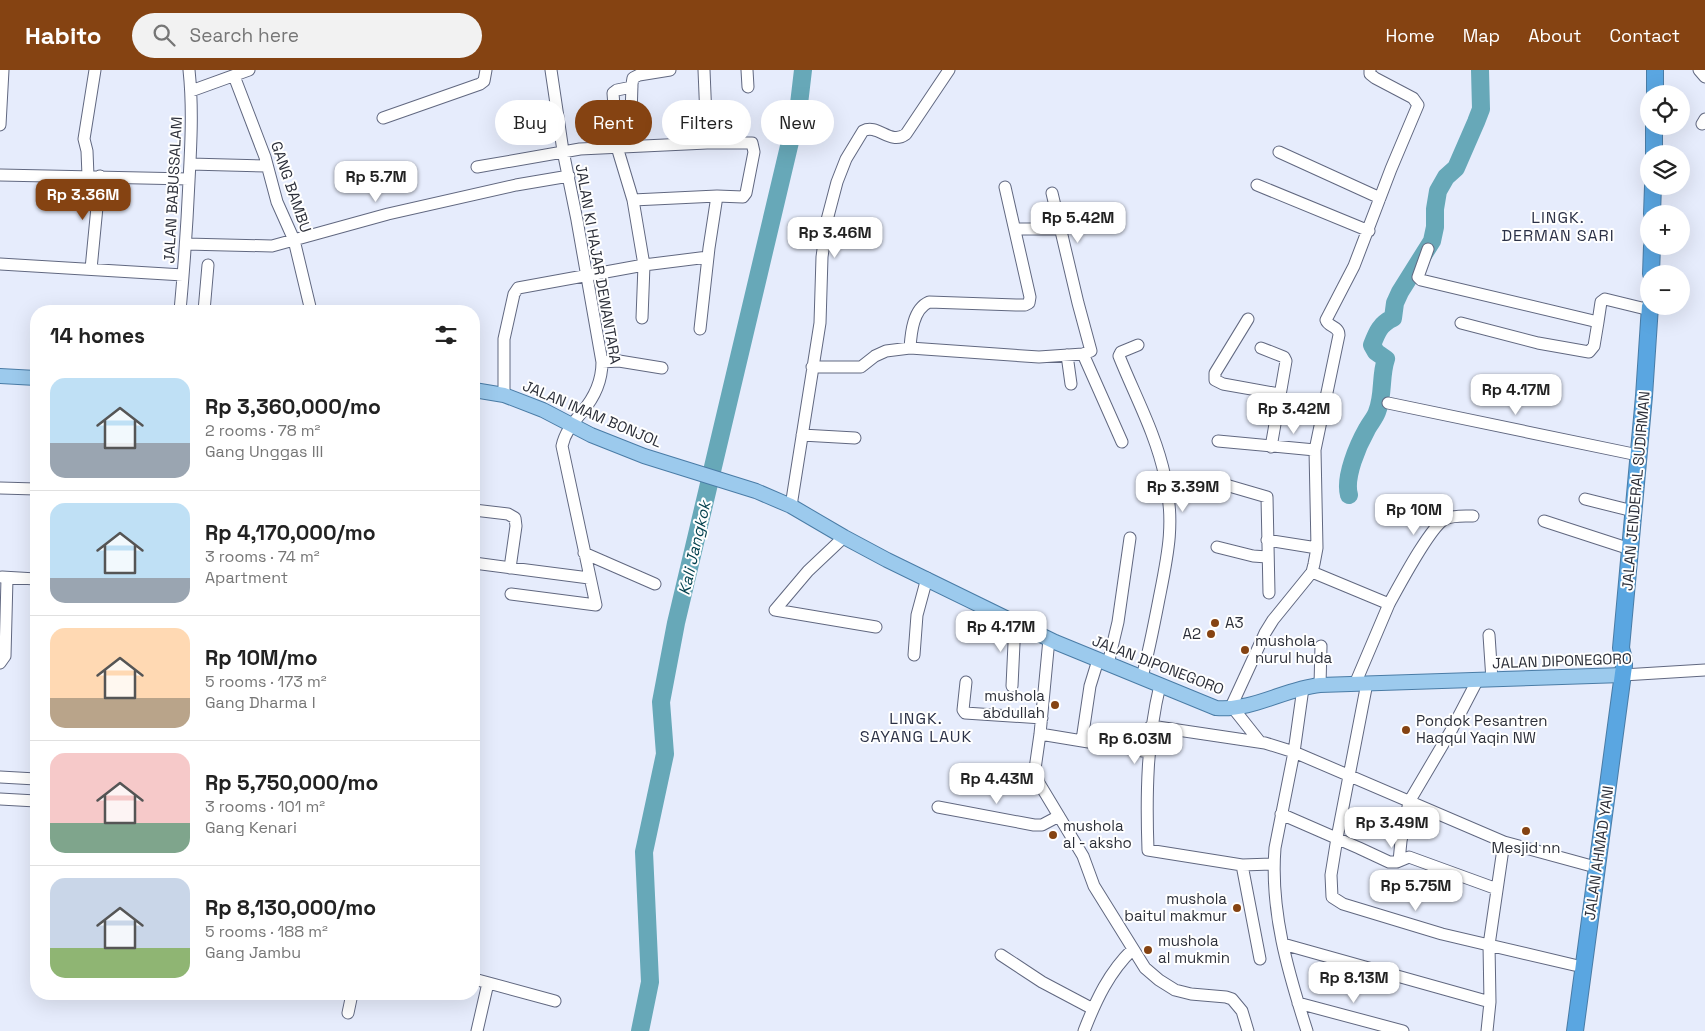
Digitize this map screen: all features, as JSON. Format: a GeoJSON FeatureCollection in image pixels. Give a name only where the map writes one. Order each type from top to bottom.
{"type":"FeatureCollection","features":[{"type":"Feature","properties":{"kind":"highway"},"geometry":{"type":"LineString","coordinates":[[1655,70],[1655,85]]}},
{"type":"Feature","properties":{"kind":"highway","name":"JALAN JENDERAL SUDIRMAN"},"geometry":{"type":"LineString","coordinates":[[1618,675],[1624,659],[1621,648],[1645,388],[1650,315]]}},
{"type":"Feature","properties":{"kind":"highway"},"geometry":{"type":"LineString","coordinates":[[1564,1031],[1575,992],[1574,965],[1618,675]]}},
{"type":"Feature","properties":{"kind":"highway","name":"JALAN AHMAD YANI"},"geometry":{"type":"LineString","coordinates":[[1575,1031],[1575,992],[1618,675]]}},
{"type":"Feature","properties":{"kind":"main road"},"geometry":{"type":"LineString","coordinates":[[0,376],[30,378]]}},
{"type":"Feature","properties":{"kind":"main road","name":"JALAN IMAM BONJOL"},"geometry":{"type":"LineString","coordinates":[[480,391],[504,395],[543,410],[591,434],[644,456],[725,480]]}},
{"type":"Feature","properties":{"kind":"main road","name":"JALAN DIPONEGORO"},"geometry":{"type":"LineString","coordinates":[[725,480],[792,506],[844,537],[1049,639],[1210,706],[1237,708],[1303,688],[1320,685],[1618,675]]}},
{"type":"Feature","properties":{"kind":"street"},"geometry":{"type":"LineString","coordinates":[[0,125],[3,70]]}},
{"type":"Feature","properties":{"kind":"street"},"geometry":{"type":"LineString","coordinates":[[88,176],[87,151],[84,140],[95,70]]}},
{"type":"Feature","properties":{"kind":"street","name":"JALAN BABUSSALAM"},"geometry":{"type":"LineString","coordinates":[[181,305],[190,164],[191,91],[189,70]]}},
{"type":"Feature","properties":{"kind":"street"},"geometry":{"type":"LineString","coordinates":[[191,91],[249,70]]}},
{"type":"Feature","properties":{"kind":"street"},"geometry":{"type":"LineString","coordinates":[[383,118],[480,84],[484,81],[486,70]]}},
{"type":"Feature","properties":{"kind":"street","name":"JALAN KI HAJAR DEWANTARA"},"geometry":{"type":"LineString","coordinates":[[511,594],[596,605],[562,451],[563,441],[572,424],[594,394],[602,374],[602,362],[563,151],[551,70]]}},
{"type":"Feature","properties":{"kind":"street"},"geometry":{"type":"LineString","coordinates":[[632,100],[632,81],[635,76],[666,70]]}},
{"type":"Feature","properties":{"kind":"street"},"geometry":{"type":"LineString","coordinates":[[704,70],[705,100]]}},
{"type":"Feature","properties":{"kind":"street"},"geometry":{"type":"LineString","coordinates":[[747,70],[748,87]]}},
{"type":"Feature","properties":{"kind":"street"},"geometry":{"type":"LineString","coordinates":[[792,506],[820,323],[822,256],[827,220],[835,189],[846,160],[859,136],[867,129],[873,129],[898,139],[906,134],[949,70]]}},
{"type":"Feature","properties":{"kind":"street"},"geometry":{"type":"LineString","coordinates":[[1260,742],[1237,708],[1262,640],[1273,620],[1312,572],[1317,548],[1315,450],[1340,335],[1337,329],[1326,320],[1354,266],[1369,231],[1380,198],[1418,103],[1414,98],[1375,78],[1370,74],[1370,70]]}},
{"type":"Feature","properties":{"kind":"street"},"geometry":{"type":"LineString","coordinates":[[1699,70],[1705,77]]}},
{"type":"Feature","properties":{"kind":"street","name":"GANG BAMBU"},"geometry":{"type":"LineString","coordinates":[[234,76],[267,166],[277,202],[294,240],[310,305]]}},
{"type":"Feature","properties":{"kind":"street"},"geometry":{"type":"LineString","coordinates":[[632,87],[617,90],[613,93],[617,147],[637,216],[644,265],[642,318]]}},
{"type":"Feature","properties":{"kind":"street"},"geometry":{"type":"LineString","coordinates":[[633,200],[743,196],[746,194],[748,186],[754,152],[753,144],[751,144]]}},
{"type":"Feature","properties":{"kind":"street"},"geometry":{"type":"LineString","coordinates":[[477,167],[563,151],[662,145]]}},
{"type":"Feature","properties":{"kind":"street"},"geometry":{"type":"LineString","coordinates":[[1279,152],[1380,198]]}},
{"type":"Feature","properties":{"kind":"street"},"geometry":{"type":"LineString","coordinates":[[190,164],[267,166]]}},
{"type":"Feature","properties":{"kind":"street"},"geometry":{"type":"LineString","coordinates":[[0,175],[189,179]]}},
{"type":"Feature","properties":{"kind":"street"},"geometry":{"type":"LineString","coordinates":[[91,269],[100,176]]}},
{"type":"Feature","properties":{"kind":"street"},"geometry":{"type":"LineString","coordinates":[[186,244],[263,246],[280,244],[344,225],[398,212],[516,185],[568,176]]}},
{"type":"Feature","properties":{"kind":"street"},"geometry":{"type":"LineString","coordinates":[[1256,185],[1369,231]]}},
{"type":"Feature","properties":{"kind":"street"},"geometry":{"type":"LineString","coordinates":[[910,348],[914,322],[922,306],[929,302],[1016,305],[1029,303],[1030,297],[1016,229],[1005,187]]}},
{"type":"Feature","properties":{"kind":"street"},"geometry":{"type":"LineString","coordinates":[[812,366],[861,367],[880,353],[910,348],[1039,357],[1091,352],[1052,192]]}},
{"type":"Feature","properties":{"kind":"street"},"geometry":{"type":"LineString","coordinates":[[700,329],[708,257],[718,196]]}},
{"type":"Feature","properties":{"kind":"street"},"geometry":{"type":"LineString","coordinates":[[1016,229],[1061,229]]}},
{"type":"Feature","properties":{"kind":"street"},"geometry":{"type":"LineString","coordinates":[[1428,249],[1418,277],[1421,280],[1598,322]]}},
{"type":"Feature","properties":{"kind":"street"},"geometry":{"type":"LineString","coordinates":[[504,395],[504,339],[516,290],[521,287],[644,265],[708,257]]}},
{"type":"Feature","properties":{"kind":"street"},"geometry":{"type":"LineString","coordinates":[[0,264],[183,276]]}},
{"type":"Feature","properties":{"kind":"street"},"geometry":{"type":"LineString","coordinates":[[205,305],[208,265]]}},
{"type":"Feature","properties":{"kind":"street"},"geometry":{"type":"LineString","coordinates":[[1461,323],[1538,343],[1590,352],[1594,346],[1601,302],[1605,299],[1640,306]]}},
{"type":"Feature","properties":{"kind":"street"},"geometry":{"type":"LineString","coordinates":[[1248,319],[1216,373],[1215,380],[1223,384],[1279,394]]}},
{"type":"Feature","properties":{"kind":"street"},"geometry":{"type":"LineString","coordinates":[[1138,346],[1121,352],[1118,356],[1148,422],[1161,461],[1165,478],[1170,524],[1166,566],[1142,677]]}},
{"type":"Feature","properties":{"kind":"street"},"geometry":{"type":"LineString","coordinates":[[1262,348],[1284,357],[1286,361],[1271,447]]}},
{"type":"Feature","properties":{"kind":"street"},"geometry":{"type":"LineString","coordinates":[[1083,354],[1122,442]]}},
{"type":"Feature","properties":{"kind":"street"},"geometry":{"type":"LineString","coordinates":[[1067,355],[1071,384]]}},
{"type":"Feature","properties":{"kind":"street"},"geometry":{"type":"LineString","coordinates":[[602,362],[619,361],[662,368]]}},
{"type":"Feature","properties":{"kind":"street"},"geometry":{"type":"LineString","coordinates":[[1388,403],[1638,455]]}},
{"type":"Feature","properties":{"kind":"street"},"geometry":{"type":"LineString","coordinates":[[802,435],[854,438]]}},
{"type":"Feature","properties":{"kind":"street"},"geometry":{"type":"LineString","coordinates":[[1218,441],[1315,450]]}},
{"type":"Feature","properties":{"kind":"street"},"geometry":{"type":"LineString","coordinates":[[1219,483],[1267,496],[1269,594]]}},
{"type":"Feature","properties":{"kind":"street"},"geometry":{"type":"LineString","coordinates":[[0,488],[30,489]]}},
{"type":"Feature","properties":{"kind":"street"},"geometry":{"type":"LineString","coordinates":[[1585,499],[1633,511]]}},
{"type":"Feature","properties":{"kind":"street"},"geometry":{"type":"LineString","coordinates":[[480,511],[508,514],[514,518],[516,526],[510,568]]}},
{"type":"Feature","properties":{"kind":"street"},"geometry":{"type":"LineString","coordinates":[[1473,516],[1443,520],[1413,560],[1389,604],[1361,684],[1349,776],[1331,876],[1332,897],[1343,904],[1442,934],[1574,965]]}},
{"type":"Feature","properties":{"kind":"street"},"geometry":{"type":"LineString","coordinates":[[1544,521],[1630,549]]}},
{"type":"Feature","properties":{"kind":"street"},"geometry":{"type":"LineString","coordinates":[[844,537],[808,571],[775,610],[876,627]]}},
{"type":"Feature","properties":{"kind":"street"},"geometry":{"type":"LineString","coordinates":[[1082,740],[1090,686],[1103,662],[1118,622],[1130,538]]}},
{"type":"Feature","properties":{"kind":"street"},"geometry":{"type":"LineString","coordinates":[[1267,540],[1317,548]]}},
{"type":"Feature","properties":{"kind":"street"},"geometry":{"type":"LineString","coordinates":[[1217,547],[1253,556],[1267,557]]}},
{"type":"Feature","properties":{"kind":"street"},"geometry":{"type":"LineString","coordinates":[[584,553],[655,584]]}},
{"type":"Feature","properties":{"kind":"street"},"geometry":{"type":"LineString","coordinates":[[480,564],[589,578]]}},
{"type":"Feature","properties":{"kind":"street"},"geometry":{"type":"LineString","coordinates":[[1312,572],[1389,604]]}},
{"type":"Feature","properties":{"kind":"street"},"geometry":{"type":"LineString","coordinates":[[0,663],[5,656],[4,578],[30,579]]}},
{"type":"Feature","properties":{"kind":"street"},"geometry":{"type":"LineString","coordinates":[[914,655],[917,615],[927,578]]}},
{"type":"Feature","properties":{"kind":"street"},"geometry":{"type":"LineString","coordinates":[[1012,686],[1015,622]]}},
{"type":"Feature","properties":{"kind":"street"},"geometry":{"type":"LineString","coordinates":[[1489,635],[1492,680]]}},
{"type":"Feature","properties":{"kind":"street"},"geometry":{"type":"LineString","coordinates":[[1049,639],[1035,773],[1039,783],[1083,856],[1094,886],[1133,949],[1151,974],[1175,990],[1200,996],[1226,997],[1236,1002],[1242,1011],[1248,1031]]}},
{"type":"Feature","properties":{"kind":"street"},"geometry":{"type":"LineString","coordinates":[[1320,685],[1321,646]]}},
{"type":"Feature","properties":{"kind":"street","name":"JALAN DIPONEGORO"},"geometry":{"type":"LineString","coordinates":[[1618,675],[1705,670]]}},
{"type":"Feature","properties":{"kind":"street"},"geometry":{"type":"LineString","coordinates":[[1399,861],[1409,802],[1477,681]]}},
{"type":"Feature","properties":{"kind":"street"},"geometry":{"type":"LineString","coordinates":[[966,682],[963,710],[966,713],[1042,718]]}},
{"type":"Feature","properties":{"kind":"street"},"geometry":{"type":"LineString","coordinates":[[1160,685],[1151,726],[1149,752],[1148,850],[1245,865],[1274,864]]}},
{"type":"Feature","properties":{"kind":"street"},"geometry":{"type":"LineString","coordinates":[[1303,688],[1294,752],[1281,814],[1274,864],[1277,910],[1282,944],[1289,975],[1307,1031]]}},
{"type":"Feature","properties":{"kind":"street"},"geometry":{"type":"LineString","coordinates":[[1151,726],[1260,742],[1294,752],[1504,842],[1588,865]]}},
{"type":"Feature","properties":{"kind":"street"},"geometry":{"type":"LineString","coordinates":[[1040,734],[1149,752]]}},
{"type":"Feature","properties":{"kind":"street"},"geometry":{"type":"LineString","coordinates":[[0,777],[30,779]]}},
{"type":"Feature","properties":{"kind":"street"},"geometry":{"type":"LineString","coordinates":[[0,799],[30,801]]}},
{"type":"Feature","properties":{"kind":"street"},"geometry":{"type":"LineString","coordinates":[[938,807],[1034,825],[1042,825],[1059,816]]}},
{"type":"Feature","properties":{"kind":"street"},"geometry":{"type":"LineString","coordinates":[[1281,814],[1389,862],[1409,857],[1497,889]]}},
{"type":"Feature","properties":{"kind":"street"},"geometry":{"type":"LineString","coordinates":[[1487,1031],[1490,1002],[1490,945],[1504,842]]}},
{"type":"Feature","properties":{"kind":"street"},"geometry":{"type":"LineString","coordinates":[[1245,865],[1260,959]]}},
{"type":"Feature","properties":{"kind":"street"},"geometry":{"type":"LineString","coordinates":[[1282,944],[1490,1002]]}},
{"type":"Feature","properties":{"kind":"street"},"geometry":{"type":"LineString","coordinates":[[1084,1031],[1106,980],[1123,958],[1133,949]]}},
{"type":"Feature","properties":{"kind":"street"},"geometry":{"type":"LineString","coordinates":[[1001,955],[1042,982],[1093,1008]]}},
{"type":"Feature","properties":{"kind":"street"},"geometry":{"type":"LineString","coordinates":[[480,981],[555,1001]]}},
{"type":"Feature","properties":{"kind":"street"},"geometry":{"type":"LineString","coordinates":[[477,1031],[488,983]]}},
{"type":"Feature","properties":{"kind":"street"},"geometry":{"type":"LineString","coordinates":[[348,1013],[351,1000]]}},
{"type":"Feature","properties":{"kind":"street"},"geometry":{"type":"LineString","coordinates":[[1298,1003],[1403,1031]]}},
{"type":"Feature","properties":{"kind":"waterway","name":"Kali Jangkok"},"geometry":{"type":"LineString","coordinates":[[640,1031],[650,982],[644,852],[665,754],[661,702],[676,623],[799,104],[803,70]]}},
{"type":"Feature","properties":{"kind":"waterway"},"geometry":{"type":"LineString","coordinates":[[1349,495],[1348,479],[1350,470],[1356,452],[1376,414],[1381,399],[1386,359],[1376,352],[1372,345],[1380,329],[1393,318],[1395,303],[1400,292],[1432,241],[1438,191],[1446,177],[1456,168],[1481,109],[1480,70]]}},
{"type":"Feature","properties":{"kind":"place","name":"A3"},"geometry":{"type":"Point","coordinates":[1215,623]}},
{"type":"Feature","properties":{"kind":"place","name":"A2"},"geometry":{"type":"Point","coordinates":[1211,634]}},
{"type":"Feature","properties":{"kind":"place","name":"mushola nurul huda"},"geometry":{"type":"Point","coordinates":[1245,650]}},
{"type":"Feature","properties":{"kind":"place","name":"mushola abdullah"},"geometry":{"type":"Point","coordinates":[1055,705]}},
{"type":"Feature","properties":{"kind":"place","name":"Pondok Pesantren Haqqul Yaqin NW"},"geometry":{"type":"Point","coordinates":[1406,730]}},
{"type":"Feature","properties":{"kind":"place","name":"Mesjid nn"},"geometry":{"type":"Point","coordinates":[1526,831]}},
{"type":"Feature","properties":{"kind":"place","name":"mushola al - aksho"},"geometry":{"type":"Point","coordinates":[1053,835]}},
{"type":"Feature","properties":{"kind":"place","name":"mushola baitul makmur"},"geometry":{"type":"Point","coordinates":[1237,908]}},
{"type":"Feature","properties":{"kind":"place","name":"mushola al mukmin"},"geometry":{"type":"Point","coordinates":[1148,950]}},
{"type":"Feature","properties":{"kind":"district","name":"LINGK. DERMAN SARI"},"geometry":{"type":"Point","coordinates":[1558,226]}},
{"type":"Feature","properties":{"kind":"district","name":"LINGK. SAYANG LAUK"},"geometry":{"type":"Point","coordinates":[916,727]}}]}
